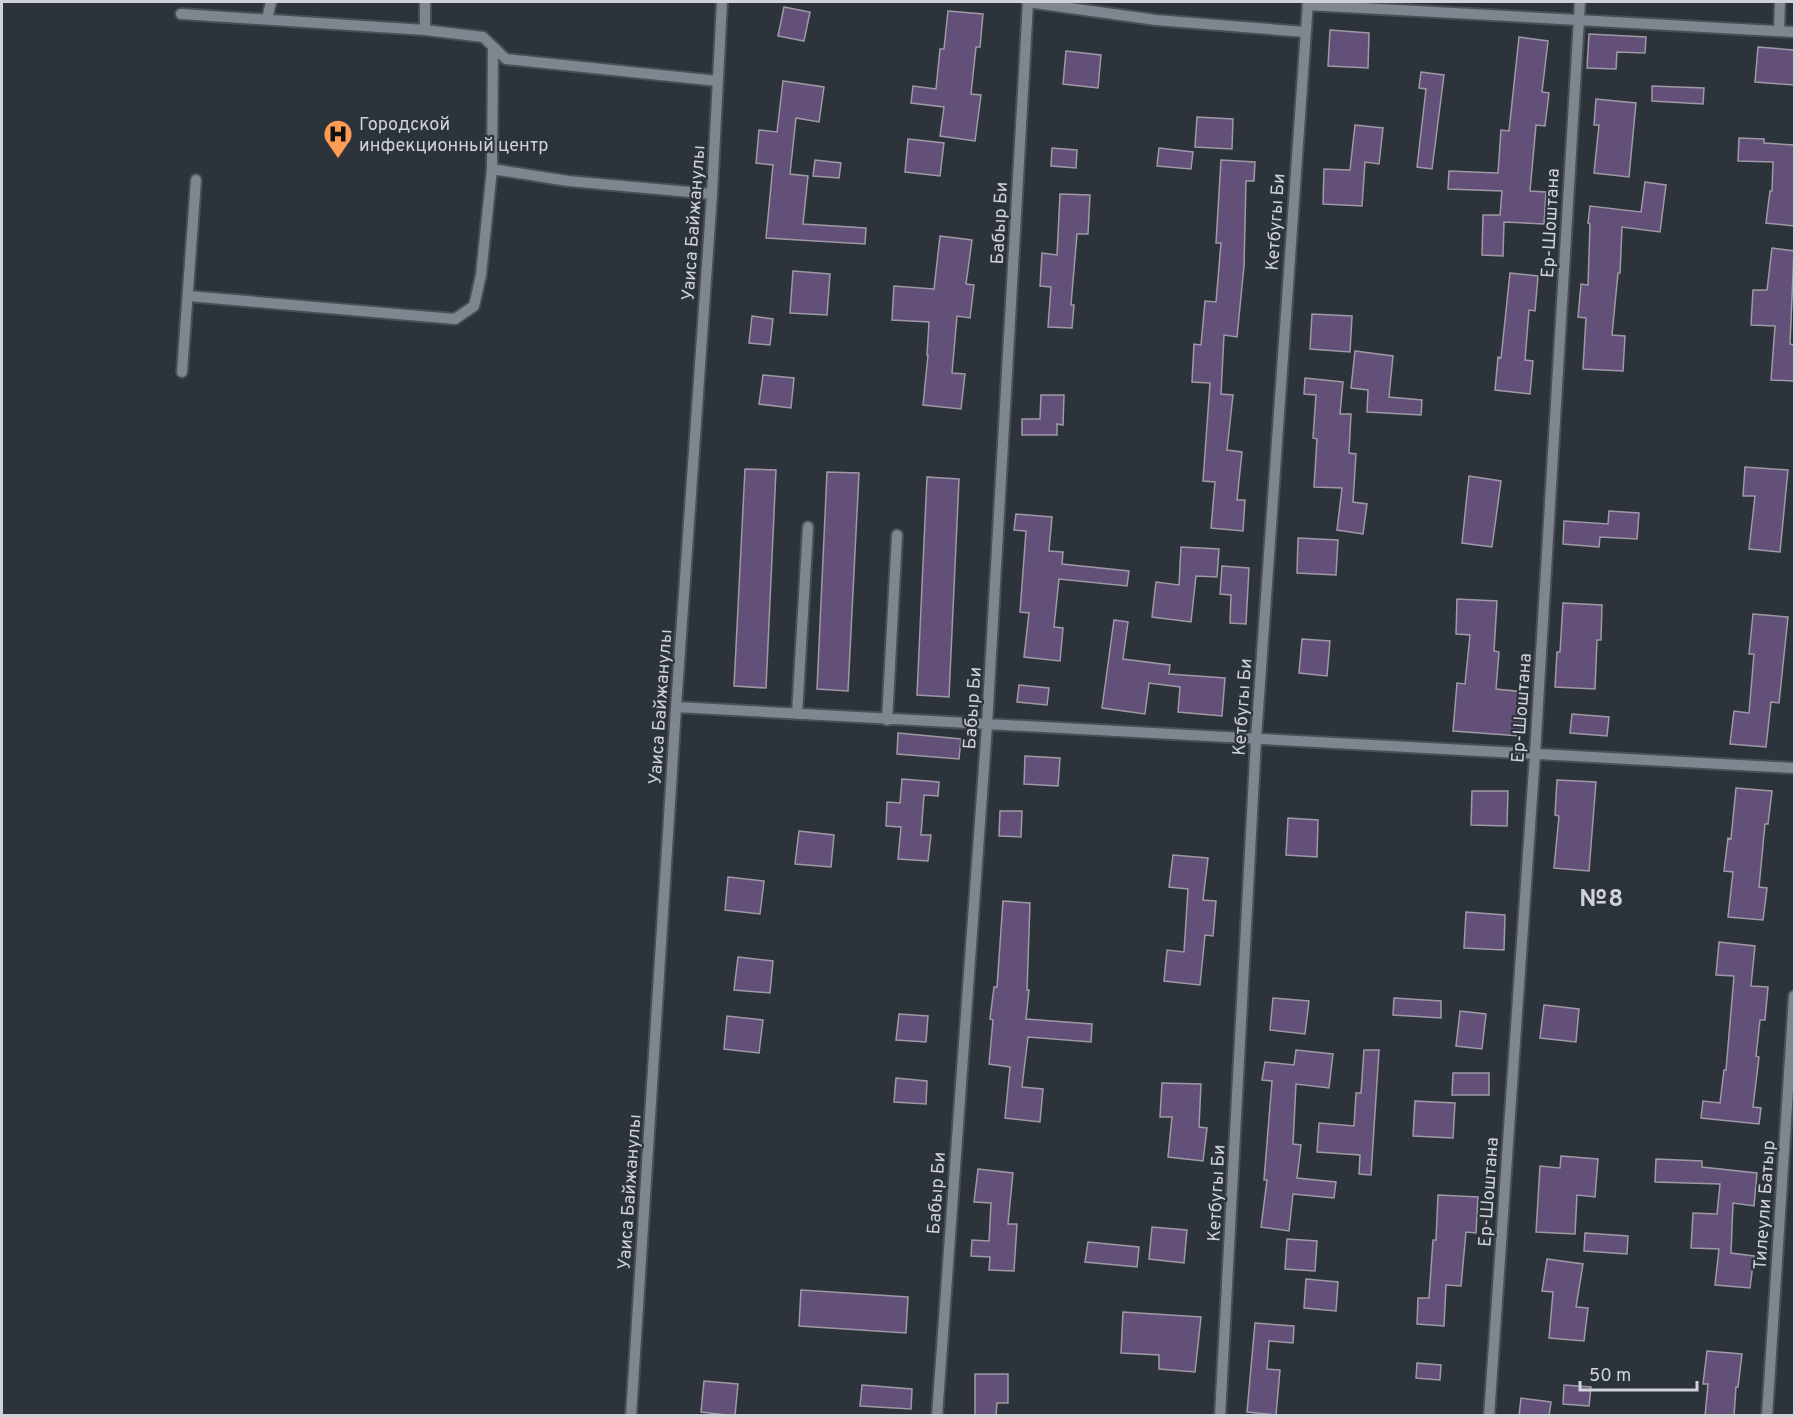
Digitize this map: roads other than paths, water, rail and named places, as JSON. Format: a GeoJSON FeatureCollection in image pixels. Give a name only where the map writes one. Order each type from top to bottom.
{"type":"FeatureCollection","features":[{"type":"Feature","properties":{"kind":"street"},"geometry":{"type":"LineString","coordinates":[[267,19],[271,2]]}},
{"type":"Feature","properties":{"kind":"street"},"geometry":{"type":"LineString","coordinates":[[425,2],[425,30]]}},
{"type":"Feature","properties":{"kind":"street","name":"Уаиса Байжанулы"},"geometry":{"type":"LineString","coordinates":[[631,1416],[676,707],[712,194],[722,2]]}},
{"type":"Feature","properties":{"kind":"street"},"geometry":{"type":"LineString","coordinates":[[1027,2],[1156,20],[1305,32]]}},
{"type":"Feature","properties":{"kind":"street","name":"Бабыр Би"},"geometry":{"type":"LineString","coordinates":[[937,1416],[987,725],[1027,2]]}},
{"type":"Feature","properties":{"kind":"street","name":"Ер-Шоштана"},"geometry":{"type":"LineString","coordinates":[[1489,1416],[1535,754],[1580,2]]}},
{"type":"Feature","properties":{"kind":"street"},"geometry":{"type":"LineString","coordinates":[[1779,30],[1780,2]]}},
{"type":"Feature","properties":{"kind":"street"},"geometry":{"type":"LineString","coordinates":[[1308,3],[1794,32]]}},
{"type":"Feature","properties":{"kind":"street","name":"Кетбугы Би"},"geometry":{"type":"LineString","coordinates":[[1220,1416],[1256,739],[1308,3]]}},
{"type":"Feature","properties":{"kind":"street"},"geometry":{"type":"LineString","coordinates":[[181,14],[425,30],[483,37],[506,59],[718,81]]}},
{"type":"Feature","properties":{"kind":"street"},"geometry":{"type":"LineString","coordinates":[[188,296],[456,319],[474,306],[481,275],[492,169],[493,49]]}},
{"type":"Feature","properties":{"kind":"street"},"geometry":{"type":"LineString","coordinates":[[492,169],[567,181],[712,194]]}},
{"type":"Feature","properties":{"kind":"street"},"geometry":{"type":"LineString","coordinates":[[182,372],[196,180]]}},
{"type":"Feature","properties":{"kind":"street"},"geometry":{"type":"LineString","coordinates":[[797,714],[808,527]]}},
{"type":"Feature","properties":{"kind":"street"},"geometry":{"type":"LineString","coordinates":[[887,720],[897,535]]}},
{"type":"Feature","properties":{"kind":"street"},"geometry":{"type":"LineString","coordinates":[[676,707],[1794,768]]}},
{"type":"Feature","properties":{"kind":"street","name":"Тилеули Батыр"},"geometry":{"type":"LineString","coordinates":[[1767,1416],[1794,996]]}},
{"type":"Feature","properties":{"kind":"place","name":"Городской инфекционный центр"},"geometry":{"type":"Point","coordinates":[338,160]}},
{"type":"Feature","properties":{"kind":"district","name":"№8"},"geometry":{"type":"Point","coordinates":[1602,898]}}]}
